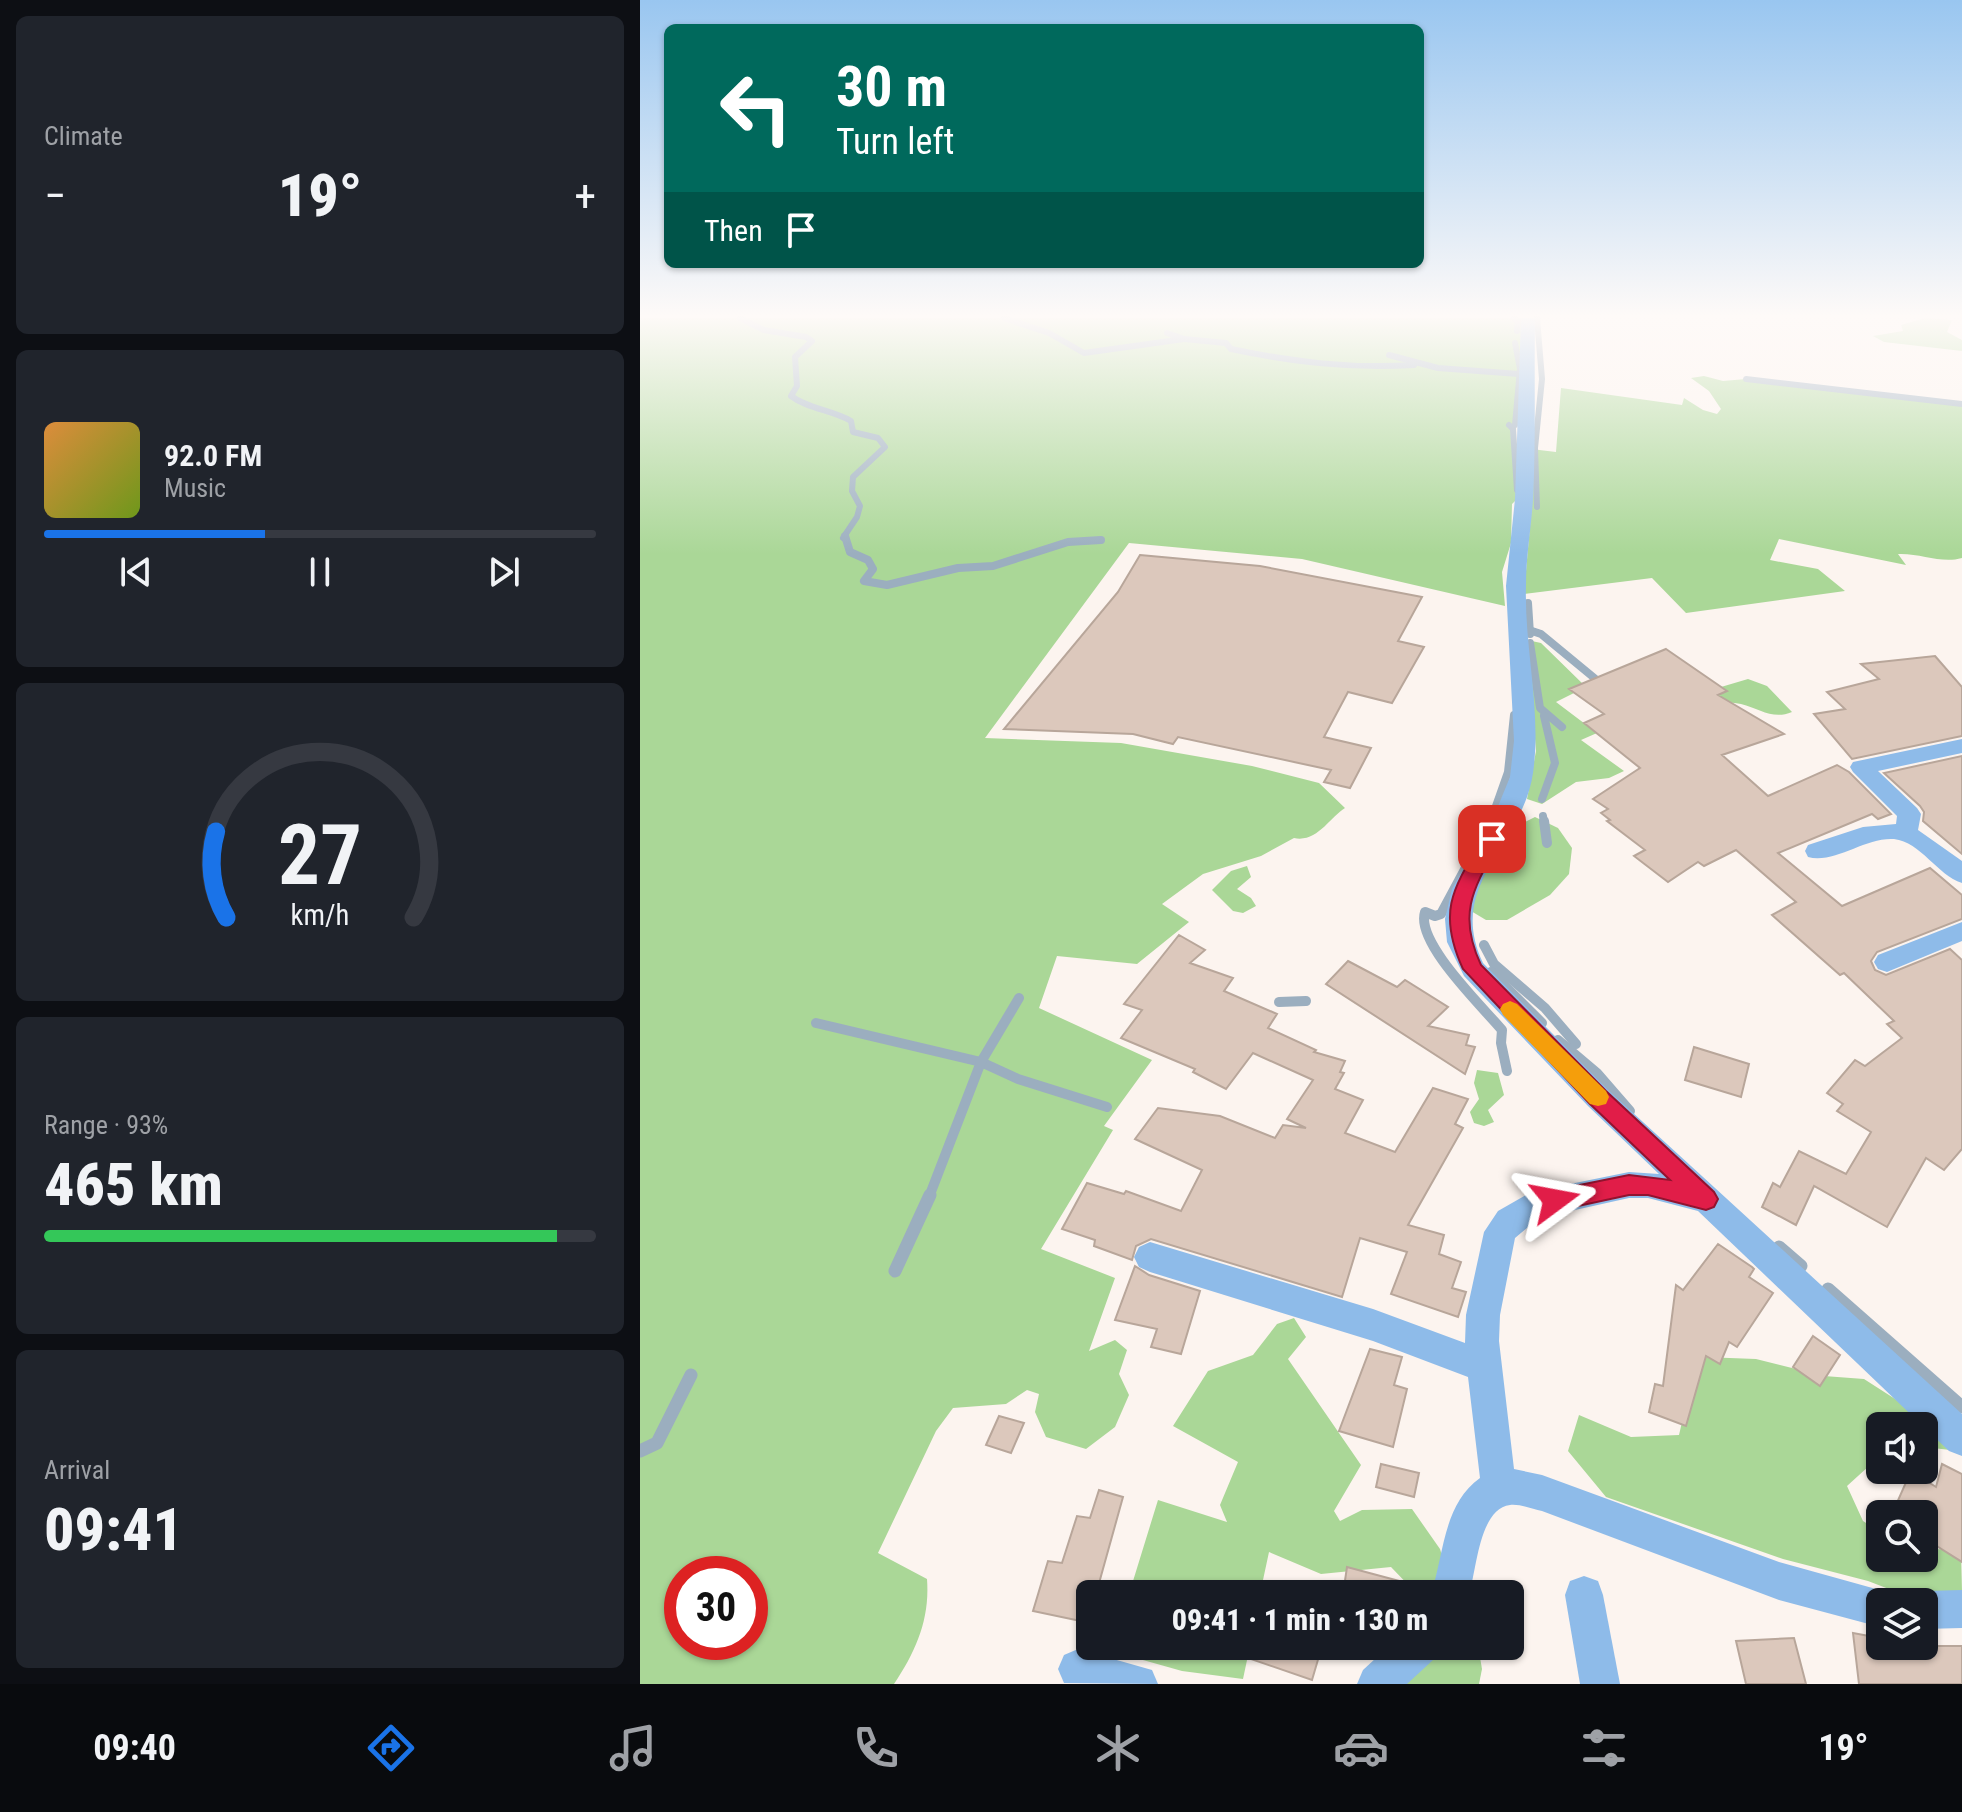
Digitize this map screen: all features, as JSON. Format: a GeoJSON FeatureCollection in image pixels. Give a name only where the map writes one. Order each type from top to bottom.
{"type":"FeatureCollection","features":[{"type":"Feature","properties":{"kind":"street"},"geometry":{"type":"LineString","coordinates":[[1526,397],[1524,499],[1516,586],[1525,741],[1521,777],[1506,816],[1464,889],[1458,919],[1460,942],[1473,969],[1515,1015],[1962,1438]]}},
{"type":"Feature","properties":{"kind":"street"},"geometry":{"type":"LineString","coordinates":[[1906,833],[1909,814],[1861,767],[1962,746]]}},
{"type":"Feature","properties":{"kind":"street"},"geometry":{"type":"LineString","coordinates":[[1817,851],[1883,829],[1906,833],[1961,871]]}},
{"type":"Feature","properties":{"kind":"street"},"geometry":{"type":"LineString","coordinates":[[1887,962],[1962,931]]}},
{"type":"Feature","properties":{"kind":"street"},"geometry":{"type":"LineString","coordinates":[[1500,1489],[1492,1448],[1483,1315],[1500,1232],[1520,1212],[1531,1206],[1629,1185],[1648,1185],[1706,1199]]}},
{"type":"Feature","properties":{"kind":"street"},"geometry":{"type":"LineString","coordinates":[[1150,1257],[1373,1325],[1486,1367]]}},
{"type":"Feature","properties":{"kind":"street"},"geometry":{"type":"LineString","coordinates":[[1454,1580],[1469,1519],[1483,1497],[1512,1486],[1542,1493],[1779,1581],[1866,1604]]}},
{"type":"Feature","properties":{"kind":"street"},"geometry":{"type":"LineString","coordinates":[[1584,1595],[1600,1684]]}},
{"type":"Feature","properties":{"kind":"street"},"geometry":{"type":"LineString","coordinates":[[1938,1610],[1962,1609]]}},
{"type":"Feature","properties":{"kind":"street"},"geometry":{"type":"LineString","coordinates":[[1377,1684],[1404,1660]]}},
{"type":"Feature","properties":{"kind":"street"},"geometry":{"type":"LineString","coordinates":[[1078,1669],[1138,1684]]}},
{"type":"Feature","properties":{"kind":"green space"},"geometry":{"type":"Polygon","coordinates":[[[640,397],[1519,397],[1513,463],[1518,498],[1512,504],[1511,543],[1502,572],[1505,606],[1302,559],[1129,543],[985,738],[1121,743],[1252,766],[1319,783],[1345,808],[1310,837],[1294,838],[1261,856],[1203,874],[1162,904],[1189,922],[1137,964],[1057,956],[1039,1008],[1152,1060],[1104,1126],[1113,1130],[1041,1249],[1115,1278],[1089,1351],[1115,1340],[1127,1350],[1119,1374],[1129,1395],[1115,1427],[1086,1449],[1046,1437],[1035,1412],[1039,1394],[1027,1390],[1006,1404],[953,1408],[936,1431],[878,1553],[927,1579],[924,1621],[909,1659],[894,1684],[640,1684],[640,397]]]}},
{"type":"Feature","properties":{"kind":"green space"},"geometry":{"type":"Polygon","coordinates":[[[1560,397],[1622,397],[1682,405],[1684,398],[1703,410],[1717,414],[1721,409],[1713,397],[1906,397],[1962,404],[1962,558],[1946,560],[1898,554],[1906,565],[1779,539],[1770,560],[1818,569],[1845,591],[1686,613],[1652,578],[1524,594],[1532,503],[1531,449],[1556,452],[1560,397]]]}},
{"type":"Feature","properties":{"kind":"green space"},"geometry":{"type":"Polygon","coordinates":[[[1527,640],[1541,643],[1586,687],[1556,702],[1597,733],[1581,740],[1624,771],[1609,778],[1576,782],[1542,804],[1527,799],[1536,751],[1527,640]]]}},
{"type":"Feature","properties":{"kind":"green space"},"geometry":{"type":"Polygon","coordinates":[[[1748,679],[1767,686],[1792,712],[1773,714],[1738,703],[1714,703],[1721,687],[1748,679]]]}},
{"type":"Feature","properties":{"kind":"green space"},"geometry":{"type":"Polygon","coordinates":[[[1535,817],[1558,828],[1572,848],[1569,874],[1550,895],[1507,920],[1486,920],[1471,911],[1471,893],[1511,829],[1535,817]]]}},
{"type":"Feature","properties":{"kind":"green space"},"geometry":{"type":"Polygon","coordinates":[[[1247,866],[1251,877],[1237,889],[1251,898],[1256,906],[1243,913],[1233,911],[1212,890],[1231,871],[1247,866]]]}},
{"type":"Feature","properties":{"kind":"green space"},"geometry":{"type":"Polygon","coordinates":[[[1477,1070],[1498,1073],[1504,1095],[1488,1110],[1494,1122],[1484,1126],[1474,1123],[1470,1112],[1479,1099],[1474,1083],[1477,1070]]]}},
{"type":"Feature","properties":{"kind":"green space"},"geometry":{"type":"Polygon","coordinates":[[[1294,1318],[1306,1337],[1288,1359],[1361,1465],[1334,1511],[1340,1521],[1362,1510],[1412,1509],[1440,1549],[1450,1580],[1404,1580],[1391,1567],[1321,1574],[1269,1552],[1263,1580],[1133,1580],[1158,1500],[1227,1522],[1220,1505],[1238,1462],[1173,1426],[1208,1371],[1253,1355],[1277,1324],[1294,1318]]]}},
{"type":"Feature","properties":{"kind":"green space"},"geometry":{"type":"Polygon","coordinates":[[[1703,1357],[1756,1359],[1824,1376],[1864,1379],[1915,1412],[1866,1412],[1866,1469],[1847,1486],[1866,1523],[1866,1572],[1938,1572],[1938,1549],[1961,1551],[1962,1591],[1938,1595],[1938,1588],[1886,1588],[1783,1559],[1606,1497],[1568,1451],[1579,1415],[1631,1437],[1679,1435],[1703,1357]]]}},
{"type":"Feature","properties":{"kind":"green space"},"geometry":{"type":"Polygon","coordinates":[[[1938,1427],[1945,1431],[1959,1451],[1938,1449],[1938,1427]]]}},
{"type":"Feature","properties":{"kind":"green space"},"geometry":{"type":"Polygon","coordinates":[[[1143,1660],[1247,1660],[1243,1679],[1182,1671],[1143,1660]]]}},
{"type":"Feature","properties":{"kind":"green space"},"geometry":{"type":"Polygon","coordinates":[[[1404,1660],[1480,1660],[1479,1684],[1395,1684],[1404,1660]]]}},
{"type":"Feature","properties":{"kind":"building"},"geometry":{"type":"Polygon","coordinates":[[[1140,555],[1260,566],[1422,597],[1398,641],[1424,647],[1392,703],[1348,692],[1324,737],[1371,748],[1350,788],[1324,782],[1331,770],[1178,737],[1173,744],[1133,734],[1004,729],[1118,592],[1140,555]]]}},
{"type":"Feature","properties":{"kind":"building"},"geometry":{"type":"Polygon","coordinates":[[[1666,649],[1727,691],[1718,695],[1784,734],[1722,755],[1768,796],[1837,765],[1849,772],[1891,814],[1878,819],[1872,814],[1778,853],[1842,906],[1930,868],[1962,895],[1962,919],[1877,952],[1871,961],[1875,970],[1886,975],[1950,949],[1962,960],[1962,1149],[1944,1170],[1926,1158],[1887,1227],[1814,1186],[1796,1225],[1762,1207],[1773,1183],[1780,1187],[1799,1151],[1846,1174],[1871,1132],[1837,1111],[1843,1104],[1827,1093],[1855,1060],[1865,1066],[1902,1038],[1887,1024],[1894,1021],[1844,973],[1840,975],[1772,915],[1796,902],[1736,850],[1704,866],[1698,862],[1668,882],[1634,856],[1645,850],[1607,821],[1610,820],[1601,813],[1608,809],[1593,799],[1640,768],[1584,723],[1604,714],[1569,689],[1666,649]]]}},
{"type":"Feature","properties":{"kind":"building"},"geometry":{"type":"Polygon","coordinates":[[[1935,656],[1962,687],[1962,736],[1852,759],[1814,714],[1845,709],[1827,692],[1879,679],[1861,664],[1935,656]]]}},
{"type":"Feature","properties":{"kind":"building"},"geometry":{"type":"Polygon","coordinates":[[[1962,756],[1962,854],[1923,821],[1924,812],[1920,806],[1884,773],[1962,756]]]}},
{"type":"Feature","properties":{"kind":"building"},"geometry":{"type":"Polygon","coordinates":[[[1179,935],[1205,950],[1190,963],[1233,978],[1224,991],[1277,1014],[1268,1028],[1316,1050],[1314,1052],[1345,1061],[1340,1072],[1344,1073],[1335,1089],[1363,1100],[1345,1133],[1395,1152],[1433,1088],[1468,1099],[1455,1124],[1463,1128],[1408,1225],[1444,1235],[1439,1254],[1461,1262],[1452,1288],[1466,1292],[1458,1317],[1391,1294],[1407,1252],[1360,1238],[1342,1297],[1151,1239],[1136,1246],[1132,1260],[1094,1246],[1095,1240],[1062,1229],[1087,1183],[1124,1194],[1126,1191],[1181,1211],[1202,1170],[1135,1139],[1158,1108],[1220,1116],[1275,1138],[1283,1125],[1306,1128],[1287,1119],[1313,1080],[1253,1053],[1226,1089],[1193,1072],[1195,1069],[1121,1038],[1142,1010],[1124,1004],[1179,935]]]}},
{"type":"Feature","properties":{"kind":"building"},"geometry":{"type":"Polygon","coordinates":[[[1348,961],[1397,987],[1405,980],[1448,1007],[1428,1026],[1469,1035],[1466,1045],[1475,1047],[1465,1074],[1326,984],[1348,961]]]}},
{"type":"Feature","properties":{"kind":"building"},"geometry":{"type":"Polygon","coordinates":[[[1694,1047],[1749,1064],[1741,1097],[1685,1080],[1694,1047]]]}},
{"type":"Feature","properties":{"kind":"building"},"geometry":{"type":"Polygon","coordinates":[[[1718,1244],[1752,1267],[1754,1269],[1749,1277],[1773,1293],[1737,1347],[1729,1342],[1720,1364],[1706,1356],[1686,1426],[1649,1412],[1655,1384],[1663,1386],[1676,1285],[1683,1290],[1718,1244]]]}},
{"type":"Feature","properties":{"kind":"building"},"geometry":{"type":"Polygon","coordinates":[[[1135,1266],[1149,1275],[1200,1291],[1181,1354],[1151,1347],[1157,1329],[1115,1320],[1135,1266]]]}},
{"type":"Feature","properties":{"kind":"building"},"geometry":{"type":"Polygon","coordinates":[[[1813,1336],[1840,1355],[1820,1386],[1793,1367],[1813,1336]]]}},
{"type":"Feature","properties":{"kind":"building"},"geometry":{"type":"Polygon","coordinates":[[[1370,1349],[1402,1357],[1394,1385],[1407,1389],[1393,1447],[1339,1431],[1370,1349]]]}},
{"type":"Feature","properties":{"kind":"building"},"geometry":{"type":"Polygon","coordinates":[[[999,1416],[1024,1423],[1011,1453],[986,1445],[999,1416]]]}},
{"type":"Feature","properties":{"kind":"building"},"geometry":{"type":"Polygon","coordinates":[[[1381,1464],[1419,1473],[1414,1497],[1376,1487],[1381,1464]]]}},
{"type":"Feature","properties":{"kind":"building"},"geometry":{"type":"Polygon","coordinates":[[[1942,1464],[1962,1474],[1962,1562],[1938,1547],[1938,1500],[1898,1500],[1905,1484],[1931,1484],[1936,1487],[1942,1464]]]}},
{"type":"Feature","properties":{"kind":"building"},"geometry":{"type":"Polygon","coordinates":[[[1099,1490],[1123,1497],[1100,1580],[1076,1580],[1076,1620],[1033,1611],[1048,1561],[1062,1563],[1077,1516],[1090,1518],[1099,1490]]]}},
{"type":"Feature","properties":{"kind":"building"},"geometry":{"type":"Polygon","coordinates":[[[1347,1567],[1396,1580],[1345,1580],[1347,1567]]]}},
{"type":"Feature","properties":{"kind":"building"},"geometry":{"type":"Polygon","coordinates":[[[1853,1633],[1866,1635],[1866,1660],[1938,1660],[1938,1646],[1962,1646],[1962,1684],[1859,1684],[1853,1633]]]}},
{"type":"Feature","properties":{"kind":"building"},"geometry":{"type":"Polygon","coordinates":[[[1794,1638],[1806,1684],[1746,1684],[1736,1641],[1794,1638]]]}},
{"type":"Feature","properties":{"kind":"building"},"geometry":{"type":"Polygon","coordinates":[[[1254,1660],[1318,1660],[1312,1680],[1254,1660]]]}},
{"type":"Feature","properties":{"kind":"waterway"},"geometry":{"type":"LineString","coordinates":[[792,397],[851,421],[853,432],[878,438],[885,447],[853,477],[852,491],[860,506],[857,517],[843,538]]}},
{"type":"Feature","properties":{"kind":"waterway"},"geometry":{"type":"LineString","coordinates":[[1515,425],[1518,397]]}},
{"type":"Feature","properties":{"kind":"waterway"},"geometry":{"type":"LineString","coordinates":[[1537,507],[1535,448],[1540,397]]}},
{"type":"Feature","properties":{"kind":"waterway"},"geometry":{"type":"LineString","coordinates":[[1898,397],[1962,404]]}},
{"type":"Feature","properties":{"kind":"waterway"},"geometry":{"type":"LineString","coordinates":[[1509,425],[1513,429],[1517,490]]}},
{"type":"Feature","properties":{"kind":"waterway"},"geometry":{"type":"LineString","coordinates":[[845,536],[850,552],[868,560],[873,569],[864,581],[887,585],[958,568],[993,566],[1068,542],[1101,540]]}},
{"type":"Feature","properties":{"kind":"waterway"},"geometry":{"type":"LineString","coordinates":[[1528,603],[1530,630]]}},
{"type":"Feature","properties":{"kind":"waterway"},"geometry":{"type":"LineString","coordinates":[[1530,630],[1541,634],[1604,686]]}},
{"type":"Feature","properties":{"kind":"waterway"},"geometry":{"type":"LineString","coordinates":[[1530,643],[1540,708],[1562,727]]}},
{"type":"Feature","properties":{"kind":"waterway"},"geometry":{"type":"LineString","coordinates":[[1490,823],[1508,772],[1514,715]]}},
{"type":"Feature","properties":{"kind":"waterway"},"geometry":{"type":"LineString","coordinates":[[1542,799],[1555,763],[1544,716]]}},
{"type":"Feature","properties":{"kind":"waterway"},"geometry":{"type":"LineString","coordinates":[[1543,816],[1544,823]]}},
{"type":"Feature","properties":{"kind":"waterway"},"geometry":{"type":"LineString","coordinates":[[1544,821],[1547,843]]}},
{"type":"Feature","properties":{"kind":"waterway"},"geometry":{"type":"LineString","coordinates":[[1490,823],[1441,914],[1435,916],[1425,912],[1425,925],[1430,940],[1452,973],[1502,1030],[1501,1043],[1507,1071]]}},
{"type":"Feature","properties":{"kind":"waterway"},"geometry":{"type":"LineString","coordinates":[[1484,945],[1494,964],[1545,1008],[1576,1044]]}},
{"type":"Feature","properties":{"kind":"waterway"},"geometry":{"type":"LineString","coordinates":[[1491,972],[1542,1023]]}},
{"type":"Feature","properties":{"kind":"waterway"},"geometry":{"type":"LineString","coordinates":[[981,1062],[1019,998]]}},
{"type":"Feature","properties":{"kind":"waterway"},"geometry":{"type":"LineString","coordinates":[[1279,1002],[1306,1001]]}},
{"type":"Feature","properties":{"kind":"waterway"},"geometry":{"type":"LineString","coordinates":[[816,1023],[981,1062]]}},
{"type":"Feature","properties":{"kind":"waterway"},"geometry":{"type":"LineString","coordinates":[[1558,1040],[1597,1073],[1630,1111]]}},
{"type":"Feature","properties":{"kind":"waterway"},"geometry":{"type":"LineString","coordinates":[[929,1197],[981,1062]]}},
{"type":"Feature","properties":{"kind":"waterway"},"geometry":{"type":"LineString","coordinates":[[981,1062],[1018,1079],[1107,1107]]}},
{"type":"Feature","properties":{"kind":"waterway"},"geometry":{"type":"LineString","coordinates":[[895,1271],[930,1195]]}},
{"type":"Feature","properties":{"kind":"waterway"},"geometry":{"type":"LineString","coordinates":[[1779,1247],[1801,1266]]}},
{"type":"Feature","properties":{"kind":"waterway"},"geometry":{"type":"LineString","coordinates":[[1828,1289],[1962,1407]]}},
{"type":"Feature","properties":{"kind":"waterway"},"geometry":{"type":"LineString","coordinates":[[640,1451],[657,1443],[691,1375]]}},
{"type":"Feature","properties":{"kind":"slow traffic"},"geometry":{"type":"LineString","coordinates":[[1510,1009],[1598,1097]]}},
{"type":"Feature","properties":{"kind":"route"},"geometry":{"type":"LineString","coordinates":[[1492,839],[1464,889],[1458,919],[1460,942],[1473,969],[1598,1098],[1706,1199],[1648,1185],[1629,1185],[1555,1200]]}}]}
